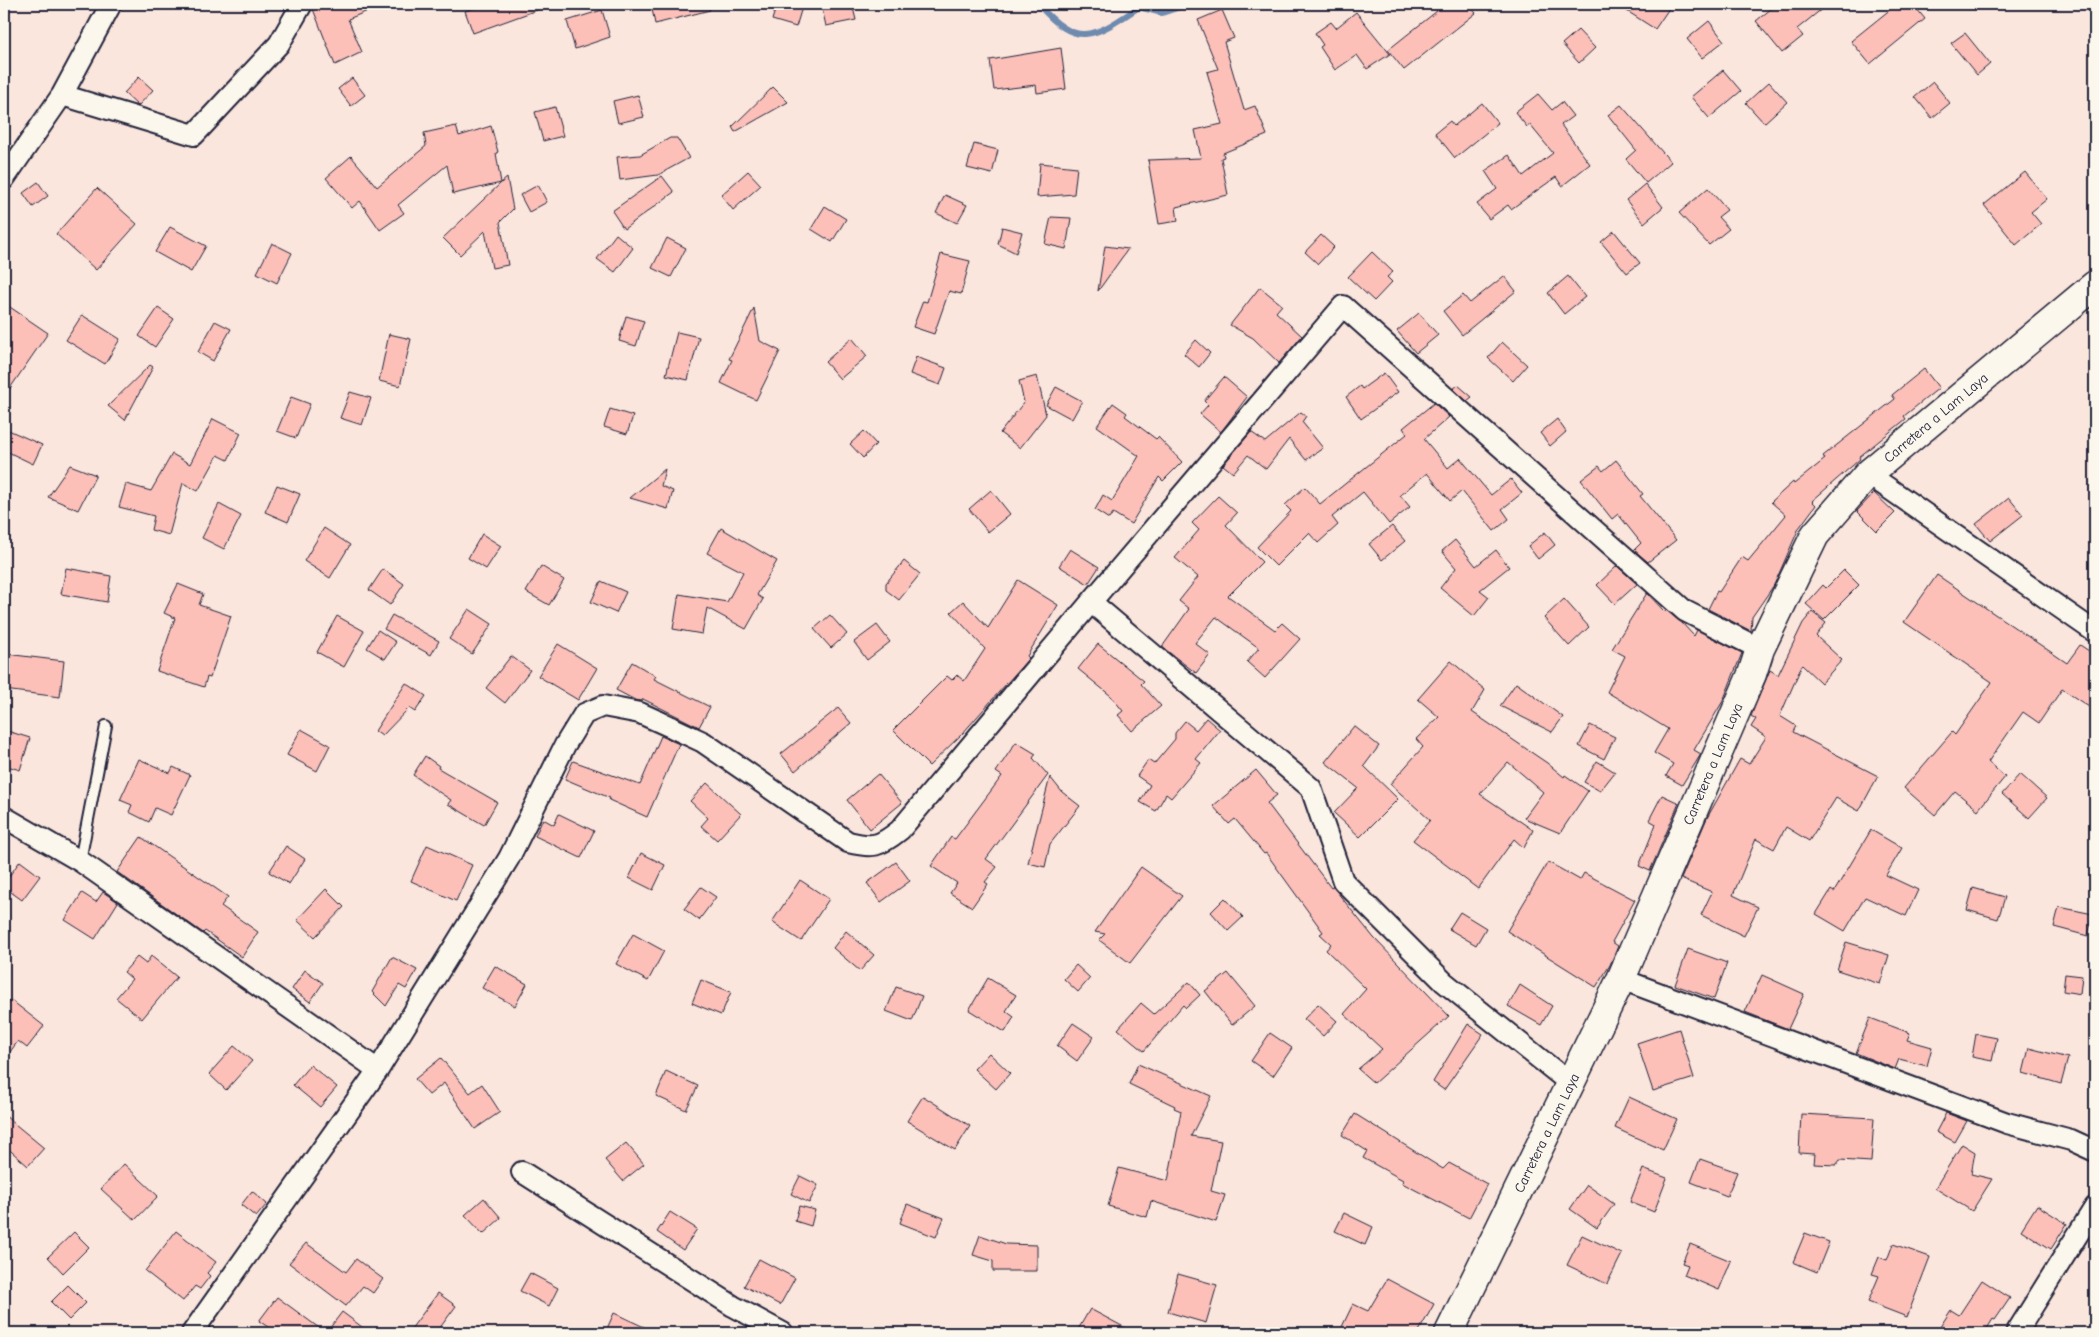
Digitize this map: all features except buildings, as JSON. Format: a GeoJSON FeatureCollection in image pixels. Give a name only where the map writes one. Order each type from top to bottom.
{"type":"FeatureCollection","features":[{"type":"Feature","properties":{"kind":"main road","name":"Carretera a Lam Laya"},"geometry":{"type":"LineString","coordinates":[[1449,1333],[1622,979],[1752,674],[1760,649],[1815,535],[1868,474],[2095,285]]}},
{"type":"Feature","properties":{"kind":"street"},"geometry":{"type":"LineString","coordinates":[[4,179],[62,96],[112,4]]}},
{"type":"Feature","properties":{"kind":"street"},"geometry":{"type":"LineString","coordinates":[[62,96],[194,135],[279,44],[302,4]]}},
{"type":"Feature","properties":{"kind":"street"},"geometry":{"type":"LineString","coordinates":[[192,1333],[378,1070],[509,858],[565,745],[584,714],[603,706],[640,713],[703,742],[848,842],[868,846],[884,843],[900,830],[1091,602],[1344,306],[1684,611],[1760,649]]}},
{"type":"Feature","properties":{"kind":"street"},"geometry":{"type":"LineString","coordinates":[[1868,474],[2095,632]]}},
{"type":"Feature","properties":{"kind":"street"},"geometry":{"type":"LineString","coordinates":[[1091,602],[1311,788],[1343,881],[1444,982],[1572,1084]]}},
{"type":"Feature","properties":{"kind":"street"},"geometry":{"type":"LineString","coordinates":[[4,817],[80,860],[378,1070]]}},
{"type":"Feature","properties":{"kind":"street"},"geometry":{"type":"LineString","coordinates":[[1622,979],[2006,1123],[2071,1140],[2095,1151]]}},
{"type":"Feature","properties":{"kind":"street"},"geometry":{"type":"LineString","coordinates":[[522,1172],[733,1306],[784,1333]]}},
{"type":"Feature","properties":{"kind":"street"},"geometry":{"type":"LineString","coordinates":[[2016,1333],[2095,1207]]}},
{"type":"Feature","properties":{"kind":"lane"},"geometry":{"type":"LineString","coordinates":[[80,860],[106,726]]}},
{"type":"Feature","properties":{"kind":"waterway"},"geometry":{"type":"LineString","coordinates":[[1038,4],[1052,19],[1064,28],[1076,33],[1087,34],[1110,26],[1139,7],[1162,13],[1189,4]]}}]}
